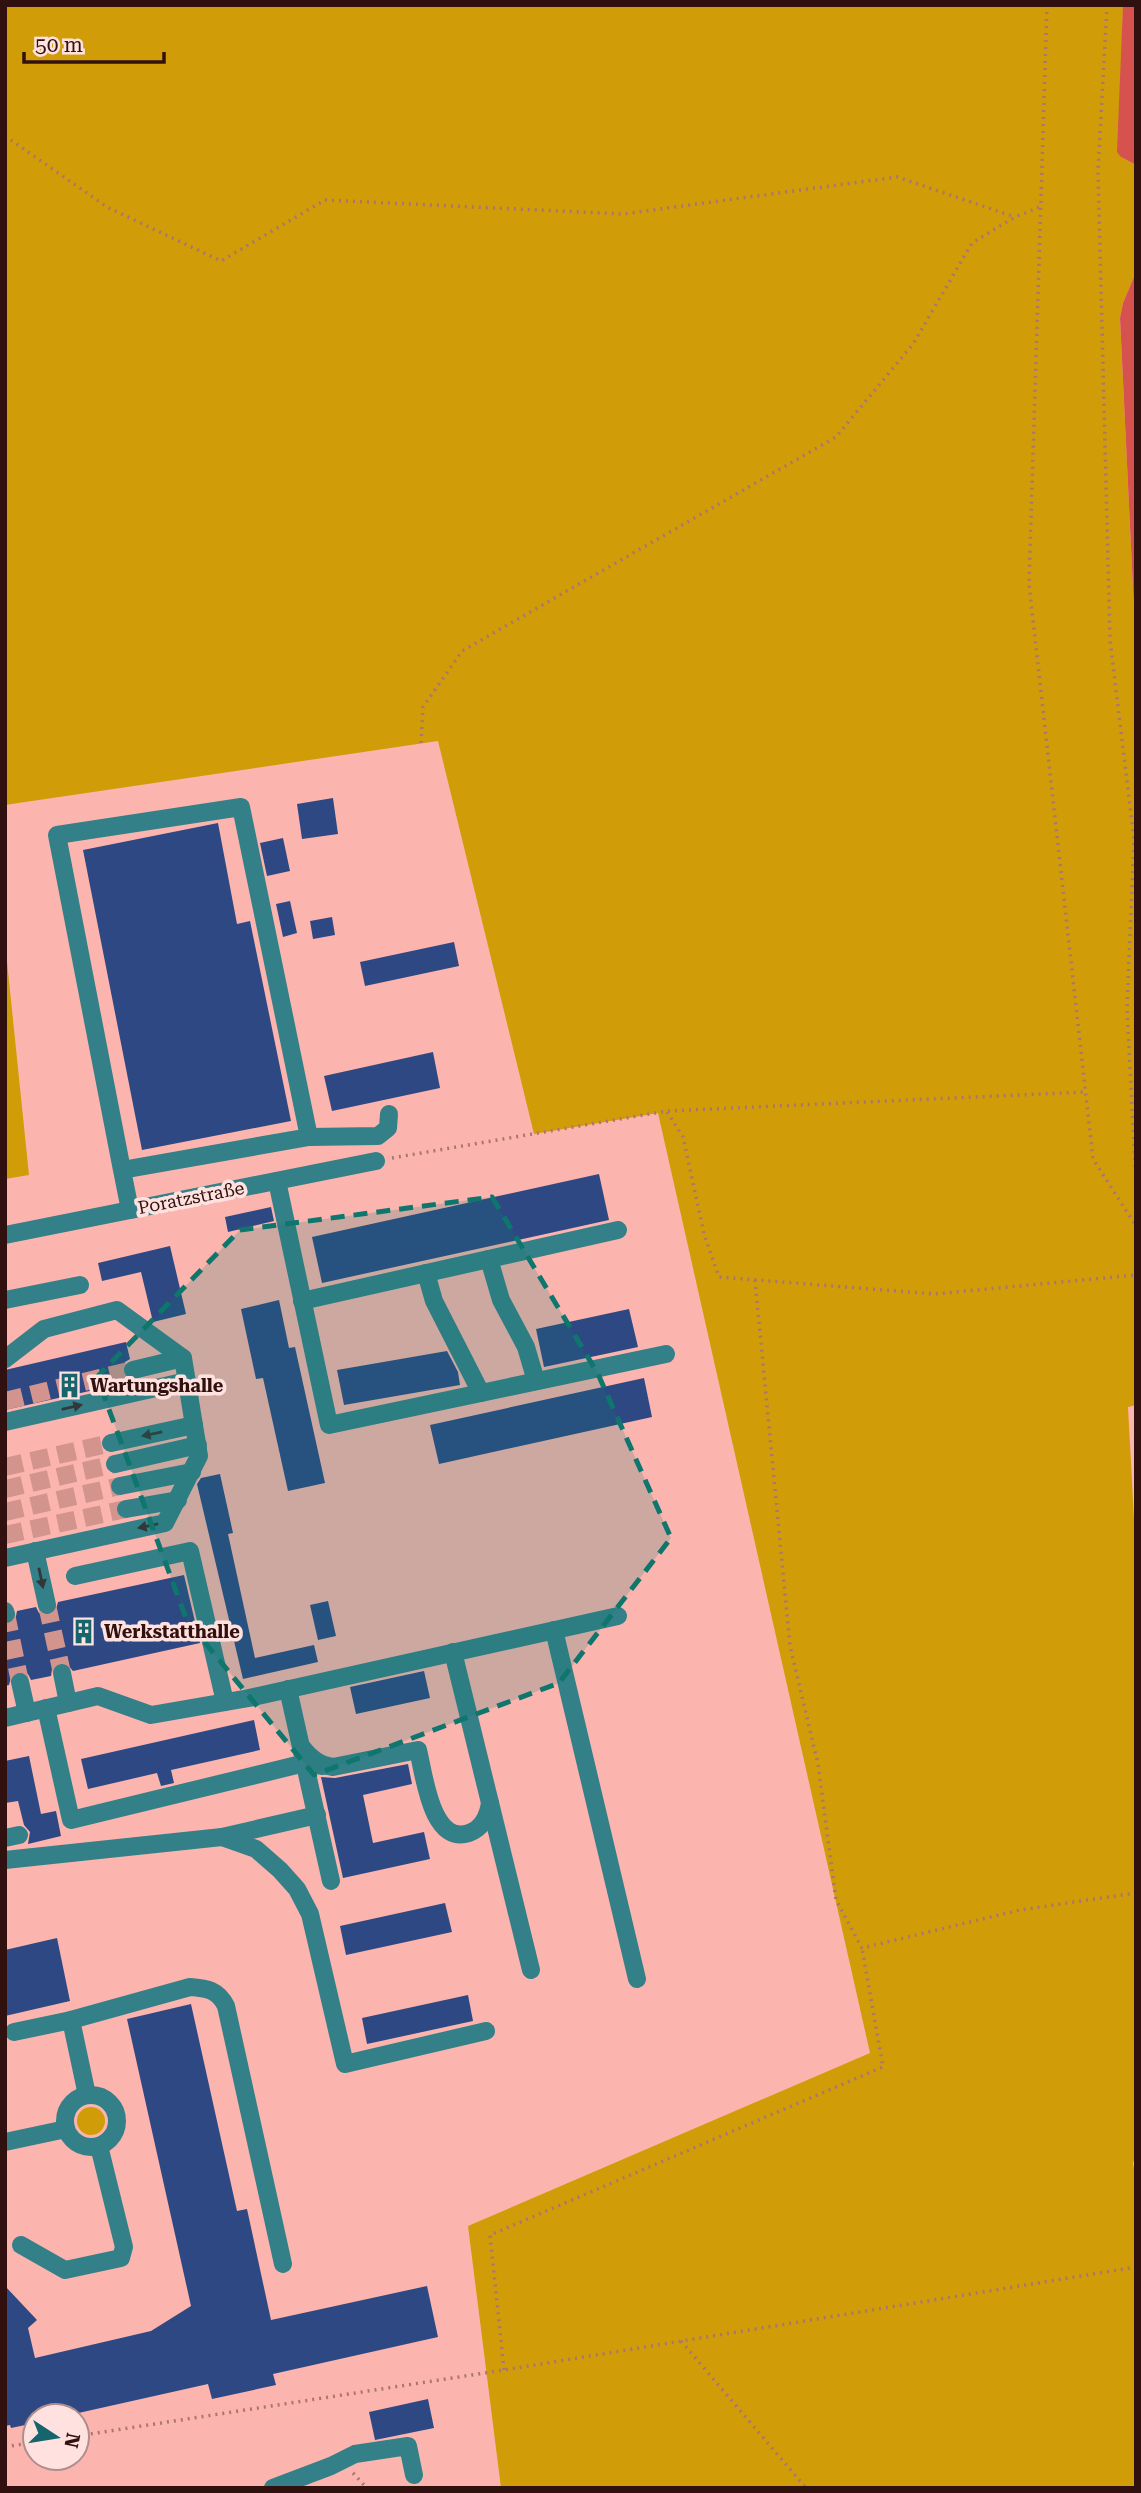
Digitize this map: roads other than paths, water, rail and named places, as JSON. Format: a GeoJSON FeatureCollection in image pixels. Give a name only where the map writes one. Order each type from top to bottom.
{"type":"FeatureCollection","features":[{"type":"Feature","properties":{"kind":"street"},"geometry":{"type":"LineString","coordinates":[[130,1210],[57,835],[241,807],[309,1137]]}},
{"type":"Feature","properties":{"kind":"street"},"geometry":{"type":"LineString","coordinates":[[122,1170],[309,1137],[378,1136],[388,1128],[389,1114]]}},
{"type":"Feature","properties":{"kind":"street","name":"Poratzstraße"},"geometry":{"type":"LineString","coordinates":[[5,1235],[376,1161]]}},
{"type":"Feature","properties":{"kind":"street"},"geometry":{"type":"LineString","coordinates":[[277,1181],[329,1424],[666,1354]]}},
{"type":"Feature","properties":{"kind":"street"},"geometry":{"type":"LineString","coordinates":[[302,1301],[618,1230]]}},
{"type":"Feature","properties":{"kind":"street"},"geometry":{"type":"LineString","coordinates":[[489,1259],[501,1300],[526,1348],[537,1381]]}},
{"type":"Feature","properties":{"kind":"street"},"geometry":{"type":"LineString","coordinates":[[426,1273],[435,1301],[481,1393]]}},
{"type":"Feature","properties":{"kind":"street"},"geometry":{"type":"LineString","coordinates":[[5,1300],[80,1284]]}},
{"type":"Feature","properties":{"kind":"street"},"geometry":{"type":"LineString","coordinates":[[5,1359],[44,1329],[117,1310],[183,1358],[199,1456],[164,1523],[5,1558]]}},
{"type":"Feature","properties":{"kind":"street"},"geometry":{"type":"LineString","coordinates":[[133,1370],[183,1358]]}},
{"type":"Feature","properties":{"kind":"street"},"geometry":{"type":"LineString","coordinates":[[5,1422],[187,1381]]}},
{"type":"Feature","properties":{"kind":"street"},"geometry":{"type":"LineString","coordinates":[[111,1443],[194,1425]]}},
{"type":"Feature","properties":{"kind":"street"},"geometry":{"type":"LineString","coordinates":[[115,1464],[198,1445]]}},
{"type":"Feature","properties":{"kind":"street"},"geometry":{"type":"LineString","coordinates":[[121,1486],[192,1472]]}},
{"type":"Feature","properties":{"kind":"street"},"geometry":{"type":"LineString","coordinates":[[126,1509],[178,1500]]}},
{"type":"Feature","properties":{"kind":"street"},"geometry":{"type":"LineString","coordinates":[[35,1551],[47,1605]]}},
{"type":"Feature","properties":{"kind":"street"},"geometry":{"type":"LineString","coordinates":[[75,1576],[190,1551],[225,1702]]}},
{"type":"Feature","properties":{"kind":"street"},"geometry":{"type":"LineString","coordinates":[[5,1718],[98,1696],[151,1715],[288,1689],[618,1616]]}},
{"type":"Feature","properties":{"kind":"street"},"geometry":{"type":"LineString","coordinates":[[554,1630],[637,1979]]}},
{"type":"Feature","properties":{"kind":"street"},"geometry":{"type":"LineString","coordinates":[[453,1653],[531,1970]]}},
{"type":"Feature","properties":{"kind":"street"},"geometry":{"type":"LineString","coordinates":[[62,1673],[68,1703]]}},
{"type":"Feature","properties":{"kind":"street"},"geometry":{"type":"LineString","coordinates":[[20,1682],[27,1713]]}},
{"type":"Feature","properties":{"kind":"street"},"geometry":{"type":"LineString","coordinates":[[288,1689],[331,1881]]}},
{"type":"Feature","properties":{"kind":"street"},"geometry":{"type":"LineString","coordinates":[[46,1708],[71,1820],[303,1755],[308,1755],[323,1766],[333,1767],[418,1750],[432,1811],[443,1827],[456,1833],[468,1834],[480,1827],[488,1816],[490,1803]]}},
{"type":"Feature","properties":{"kind":"street"},"geometry":{"type":"LineString","coordinates":[[5,1860],[222,1837],[317,1815]]}},
{"type":"Feature","properties":{"kind":"street"},"geometry":{"type":"LineString","coordinates":[[222,1837],[256,1849],[297,1889],[310,1914],[345,2064],[486,2031]]}},
{"type":"Feature","properties":{"kind":"street"},"geometry":{"type":"LineString","coordinates":[[14,2032],[71,2020],[190,1987],[215,1991],[226,2006],[283,2264]]}},
{"type":"Feature","properties":{"kind":"street"},"geometry":{"type":"LineString","coordinates":[[71,2020],[88,2095]]}},
{"type":"Feature","properties":{"kind":"street"},"geometry":{"type":"LineString","coordinates":[[88,2095],[105,2099],[116,2113],[116,2129],[112,2137],[99,2146],[83,2146],[70,2136],[66,2129],[67,2111],[72,2104],[88,2095]]}},
{"type":"Feature","properties":{"kind":"street"},"geometry":{"type":"LineString","coordinates":[[5,2142],[66,2129]]}},
{"type":"Feature","properties":{"kind":"street"},"geometry":{"type":"LineString","coordinates":[[21,2245],[65,2270],[121,2258],[124,2247],[99,2146]]}},
{"type":"Feature","properties":{"kind":"street"},"geometry":{"type":"LineString","coordinates":[[273,2488],[355,2454],[408,2446],[414,2475]]}},
{"type":"Feature","properties":{"kind":"tunnel"},"geometry":{"type":"LineString","coordinates":[[5,1401],[133,1370]]}},
{"type":"Feature","properties":{"kind":"tunnel"},"geometry":{"type":"LineString","coordinates":[[5,1467],[111,1443]]}},
{"type":"Feature","properties":{"kind":"tunnel"},"geometry":{"type":"LineString","coordinates":[[5,1489],[115,1464]]}},
{"type":"Feature","properties":{"kind":"tunnel"},"geometry":{"type":"LineString","coordinates":[[5,1512],[120,1486]]}},
{"type":"Feature","properties":{"kind":"tunnel"},"geometry":{"type":"LineString","coordinates":[[5,1535],[126,1509]]}},
{"type":"Feature","properties":{"kind":"tunnel"},"geometry":{"type":"LineString","coordinates":[[47,1605],[62,1673]]}},
{"type":"Feature","properties":{"kind":"tunnel"},"geometry":{"type":"LineString","coordinates":[[6,1614],[20,1682]]}},
{"type":"Feature","properties":{"kind":"place","name":"Wartungshalle"},"geometry":{"type":"Point","coordinates":[70,1386]}},
{"type":"Feature","properties":{"kind":"place","name":"Werkstatthalle"},"geometry":{"type":"Point","coordinates":[84,1632]}}]}
